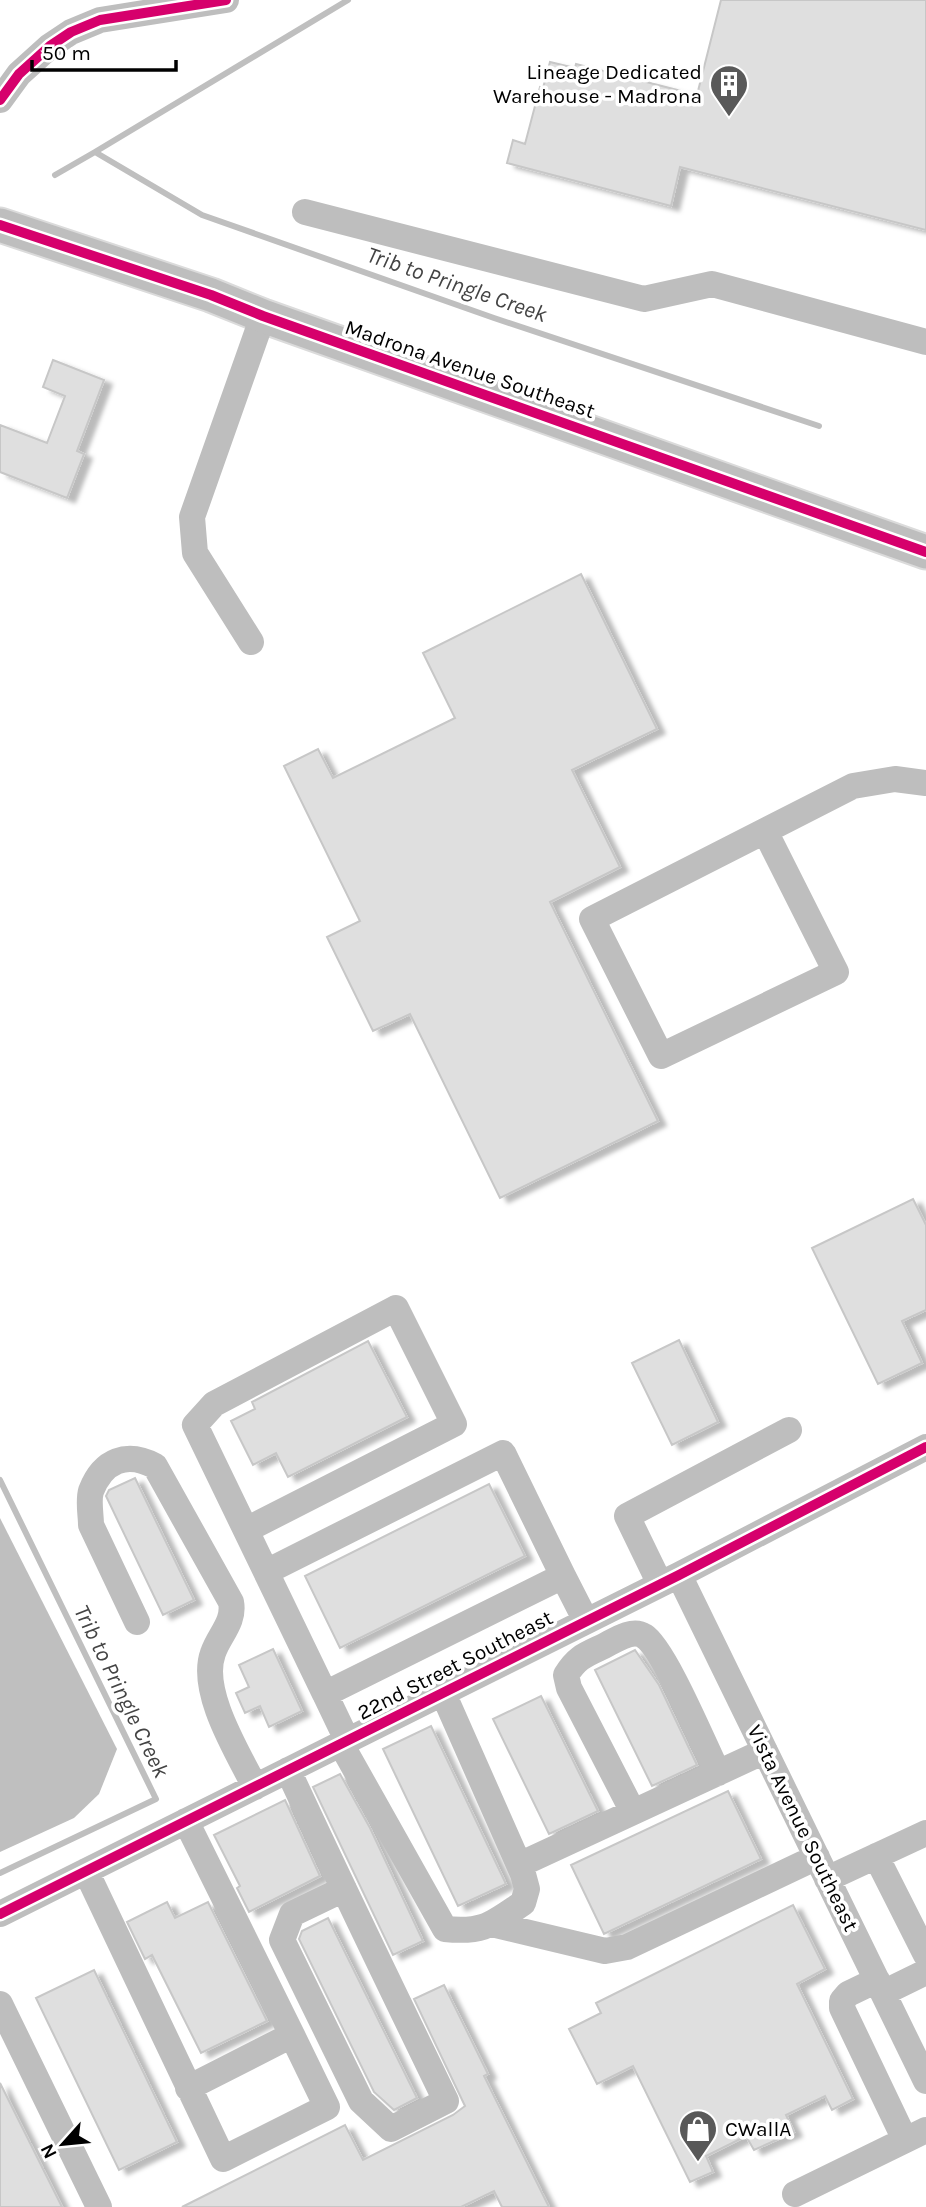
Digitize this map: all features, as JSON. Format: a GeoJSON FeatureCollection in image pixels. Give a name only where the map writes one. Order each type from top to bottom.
{"type":"FeatureCollection","features":[{"type":"Feature","properties":{"kind":"main road","name":"Madrona Avenue Southeast"},"geometry":{"type":"LineString","coordinates":[[0,225],[211,295],[263,316],[926,552]]}},
{"type":"Feature","properties":{"kind":"street"},"geometry":{"type":"LineString","coordinates":[[0,100],[19,74],[50,46],[71,32],[100,20],[213,1]]}},
{"type":"Feature","properties":{"kind":"street"},"geometry":{"type":"LineString","coordinates":[[0,73],[32,48],[50,46]]}},
{"type":"Feature","properties":{"kind":"street"},"geometry":{"type":"LineString","coordinates":[[305,212],[644,299],[712,284],[926,342]]}},
{"type":"Feature","properties":{"kind":"street"},"geometry":{"type":"LineString","coordinates":[[251,642],[195,553],[192,517],[263,316]]}},
{"type":"Feature","properties":{"kind":"street"},"geometry":{"type":"LineString","coordinates":[[765,831],[836,972],[661,1056],[592,919],[853,786],[895,779],[926,783]]}},
{"type":"Feature","properties":{"kind":"street"},"geometry":{"type":"LineString","coordinates":[[246,1530],[454,1424],[396,1308],[214,1404],[195,1425],[324,1694],[344,1742],[445,1929],[467,1931],[486,1927],[523,1903],[527,1889],[519,1865],[443,1693]]}},
{"type":"Feature","properties":{"kind":"street","name":"Vista Avenue Southeast"},"geometry":{"type":"LineString","coordinates":[[789,1430],[627,1516],[670,1579],[765,1751],[925,2076]]}},
{"type":"Feature","properties":{"kind":"street","name":"22nd Street Southeast"},"geometry":{"type":"LineString","coordinates":[[0,1914],[670,1579],[926,1447]]}},
{"type":"Feature","properties":{"kind":"street"},"geometry":{"type":"LineString","coordinates":[[266,1572],[503,1453],[586,1621]]}},
{"type":"Feature","properties":{"kind":"street"},"geometry":{"type":"LineString","coordinates":[[137,1622],[91,1525],[90,1507],[90,1493],[99,1478],[110,1464],[128,1458],[141,1458],[155,1466],[231,1602],[233,1612],[212,1653],[210,1682],[216,1705],[255,1787]]}},
{"type":"Feature","properties":{"kind":"street"},"geometry":{"type":"LineString","coordinates":[[324,1694],[563,1576]]}},
{"type":"Feature","properties":{"kind":"street"},"geometry":{"type":"LineString","coordinates":[[633,1812],[569,1688],[566,1675],[575,1661],[620,1638],[633,1633],[643,1635],[659,1652],[718,1773]]}},
{"type":"Feature","properties":{"kind":"street"},"geometry":{"type":"LineString","coordinates":[[519,1865],[765,1751]]}},
{"type":"Feature","properties":{"kind":"street"},"geometry":{"type":"LineString","coordinates":[[288,1770],[446,2101],[391,2129],[361,2101],[282,1940],[292,1914],[344,1889]]}},
{"type":"Feature","properties":{"kind":"street"},"geometry":{"type":"LineString","coordinates":[[86,1871],[223,2159],[327,2107],[186,1821]]}},
{"type":"Feature","properties":{"kind":"street"},"geometry":{"type":"LineString","coordinates":[[492,1924],[605,1951],[627,1947],[822,1868],[876,1856],[926,1833]]}},
{"type":"Feature","properties":{"kind":"street"},"geometry":{"type":"LineString","coordinates":[[876,1856],[926,1955]]}},
{"type":"Feature","properties":{"kind":"street"},"geometry":{"type":"LineString","coordinates":[[795,2194],[915,2135],[842,2008],[842,2001],[848,1994],[926,1972]]}},
{"type":"Feature","properties":{"kind":"street"},"geometry":{"type":"LineString","coordinates":[[0,2004],[99,2207]]}},
{"type":"Feature","properties":{"kind":"street"},"geometry":{"type":"LineString","coordinates":[[188,2088],[292,2035]]}},
{"type":"Feature","properties":{"kind":"shaded area"},"geometry":{"type":"Polygon","coordinates":[[[0,1518],[117,1749],[99,1794],[74,1818],[0,1852],[0,1518]]]}},
{"type":"Feature","properties":{"kind":"building","name":"Lineage Dedicated Warehouse - Madrona"},"geometry":{"type":"Polygon","coordinates":[[[721,0],[926,0],[926,230],[680,167],[671,206],[507,163],[513,140],[525,144],[540,87],[543,88],[550,62],[575,68],[576,64],[697,95],[721,0]]]}},
{"type":"Feature","properties":{"kind":"building"},"geometry":{"type":"Polygon","coordinates":[[[53,360],[104,380],[77,451],[84,454],[67,498],[0,472],[0,425],[47,443],[65,396],[43,387],[53,360]]]}},
{"type":"Feature","properties":{"kind":"building"},"geometry":{"type":"Polygon","coordinates":[[[581,574],[657,729],[572,770],[620,867],[550,902],[658,1121],[500,1198],[410,1014],[373,1031],[327,937],[360,921],[284,766],[318,749],[333,778],[455,718],[423,653],[581,574]]]}},
{"type":"Feature","properties":{"kind":"building"},"geometry":{"type":"Polygon","coordinates":[[[913,1199],[926,1225],[926,1310],[902,1321],[922,1363],[878,1384],[812,1248],[913,1199]]]}},
{"type":"Feature","properties":{"kind":"building"},"geometry":{"type":"Polygon","coordinates":[[[679,1340],[718,1422],[672,1445],[632,1363],[679,1340]]]}},
{"type":"Feature","properties":{"kind":"building"},"geometry":{"type":"Polygon","coordinates":[[[368,1341],[407,1417],[288,1477],[276,1453],[253,1465],[231,1421],[255,1409],[252,1402],[368,1341]]]}},
{"type":"Feature","properties":{"kind":"building"},"geometry":{"type":"Polygon","coordinates":[[[135,1478],[194,1600],[163,1615],[106,1496],[109,1490],[135,1478]]]}},
{"type":"Feature","properties":{"kind":"building"},"geometry":{"type":"Polygon","coordinates":[[[489,1484],[525,1556],[340,1648],[305,1576],[489,1484]]]}},
{"type":"Feature","properties":{"kind":"building"},"geometry":{"type":"Polygon","coordinates":[[[273,1649],[302,1711],[269,1727],[260,1706],[245,1713],[236,1693],[249,1687],[239,1665],[273,1649]]]}},
{"type":"Feature","properties":{"kind":"building"},"geometry":{"type":"Polygon","coordinates":[[[635,1650],[659,1685],[697,1765],[652,1786],[595,1670],[635,1650]]]}},
{"type":"Feature","properties":{"kind":"building"},"geometry":{"type":"Polygon","coordinates":[[[541,1696],[598,1811],[549,1834],[493,1719],[541,1696]]]}},
{"type":"Feature","properties":{"kind":"building"},"geometry":{"type":"Polygon","coordinates":[[[431,1726],[506,1884],[458,1906],[383,1749],[431,1726]]]}},
{"type":"Feature","properties":{"kind":"building"},"geometry":{"type":"Polygon","coordinates":[[[340,1774],[370,1828],[423,1941],[393,1955],[313,1787],[340,1774]]]}},
{"type":"Feature","properties":{"kind":"building"},"geometry":{"type":"Polygon","coordinates":[[[728,1791],[761,1859],[604,1934],[571,1865],[728,1791]]]}},
{"type":"Feature","properties":{"kind":"building"},"geometry":{"type":"Polygon","coordinates":[[[285,1800],[320,1876],[249,1912],[237,1888],[240,1886],[214,1835],[285,1800]]]}},
{"type":"Feature","properties":{"kind":"building"},"geometry":{"type":"Polygon","coordinates":[[[167,1902],[175,1918],[208,1902],[267,2021],[201,2053],[152,1955],[145,1959],[127,1922],[167,1902]]]}},
{"type":"Feature","properties":{"kind":"building"},"geometry":{"type":"Polygon","coordinates":[[[793,1905],[825,1969],[797,1984],[853,2099],[832,2110],[825,2096],[786,2115],[794,2132],[754,2150],[746,2136],[706,2156],[713,2172],[690,2182],[633,2066],[597,2084],[569,2029],[601,2013],[596,2003],[793,1905]]]}},
{"type":"Feature","properties":{"kind":"building"},"geometry":{"type":"Polygon","coordinates":[[[328,1918],[417,2098],[394,2110],[374,2092],[299,1939],[302,1931],[328,1918]]]}},
{"type":"Feature","properties":{"kind":"building"},"geometry":{"type":"Polygon","coordinates":[[[94,1970],[177,2142],[119,2170],[36,1998],[94,1970]]]}},
{"type":"Feature","properties":{"kind":"building"},"geometry":{"type":"Polygon","coordinates":[[[444,1985],[488,2074],[484,2076],[549,2207],[502,2207],[494,2191],[461,2207],[182,2207],[345,2125],[363,2160],[453,2115],[465,2106],[414,1999],[444,1985]]]}},
{"type":"Feature","properties":{"kind":"building"},"geometry":{"type":"Polygon","coordinates":[[[0,2083],[62,2207],[0,2207],[0,2083]]]}},
{"type":"Feature","properties":{"kind":"waterway","name":"Trib to Pringle Creek"},"geometry":{"type":"LineString","coordinates":[[95,152],[348,0]]}},
{"type":"Feature","properties":{"kind":"waterway","name":"Trib to Pringle Creek"},"geometry":{"type":"LineString","coordinates":[[55,175],[95,152],[202,215],[494,318],[819,426]]}},
{"type":"Feature","properties":{"kind":"waterway","name":"Trib to Pringle Creek"},"geometry":{"type":"LineString","coordinates":[[0,1480],[156,1799],[0,1873]]}},
{"type":"Feature","properties":{"kind":"cycle path"},"geometry":{"type":"LineString","coordinates":[[0,100],[19,74],[50,46],[71,32],[100,20],[226,0]]}},
{"type":"Feature","properties":{"kind":"cycle path"},"geometry":{"type":"LineString","coordinates":[[0,225],[211,295],[263,316],[926,552]]}},
{"type":"Feature","properties":{"kind":"cycle path"},"geometry":{"type":"LineString","coordinates":[[0,1914],[679,1575],[926,1447]]}},
{"type":"Feature","properties":{"kind":"place","name":"Lineage Dedicated Warehouse - Madrona"},"geometry":{"type":"Point","coordinates":[729,118]}},
{"type":"Feature","properties":{"kind":"place","name":"CWallA"},"geometry":{"type":"Point","coordinates":[698,2163]}}]}
